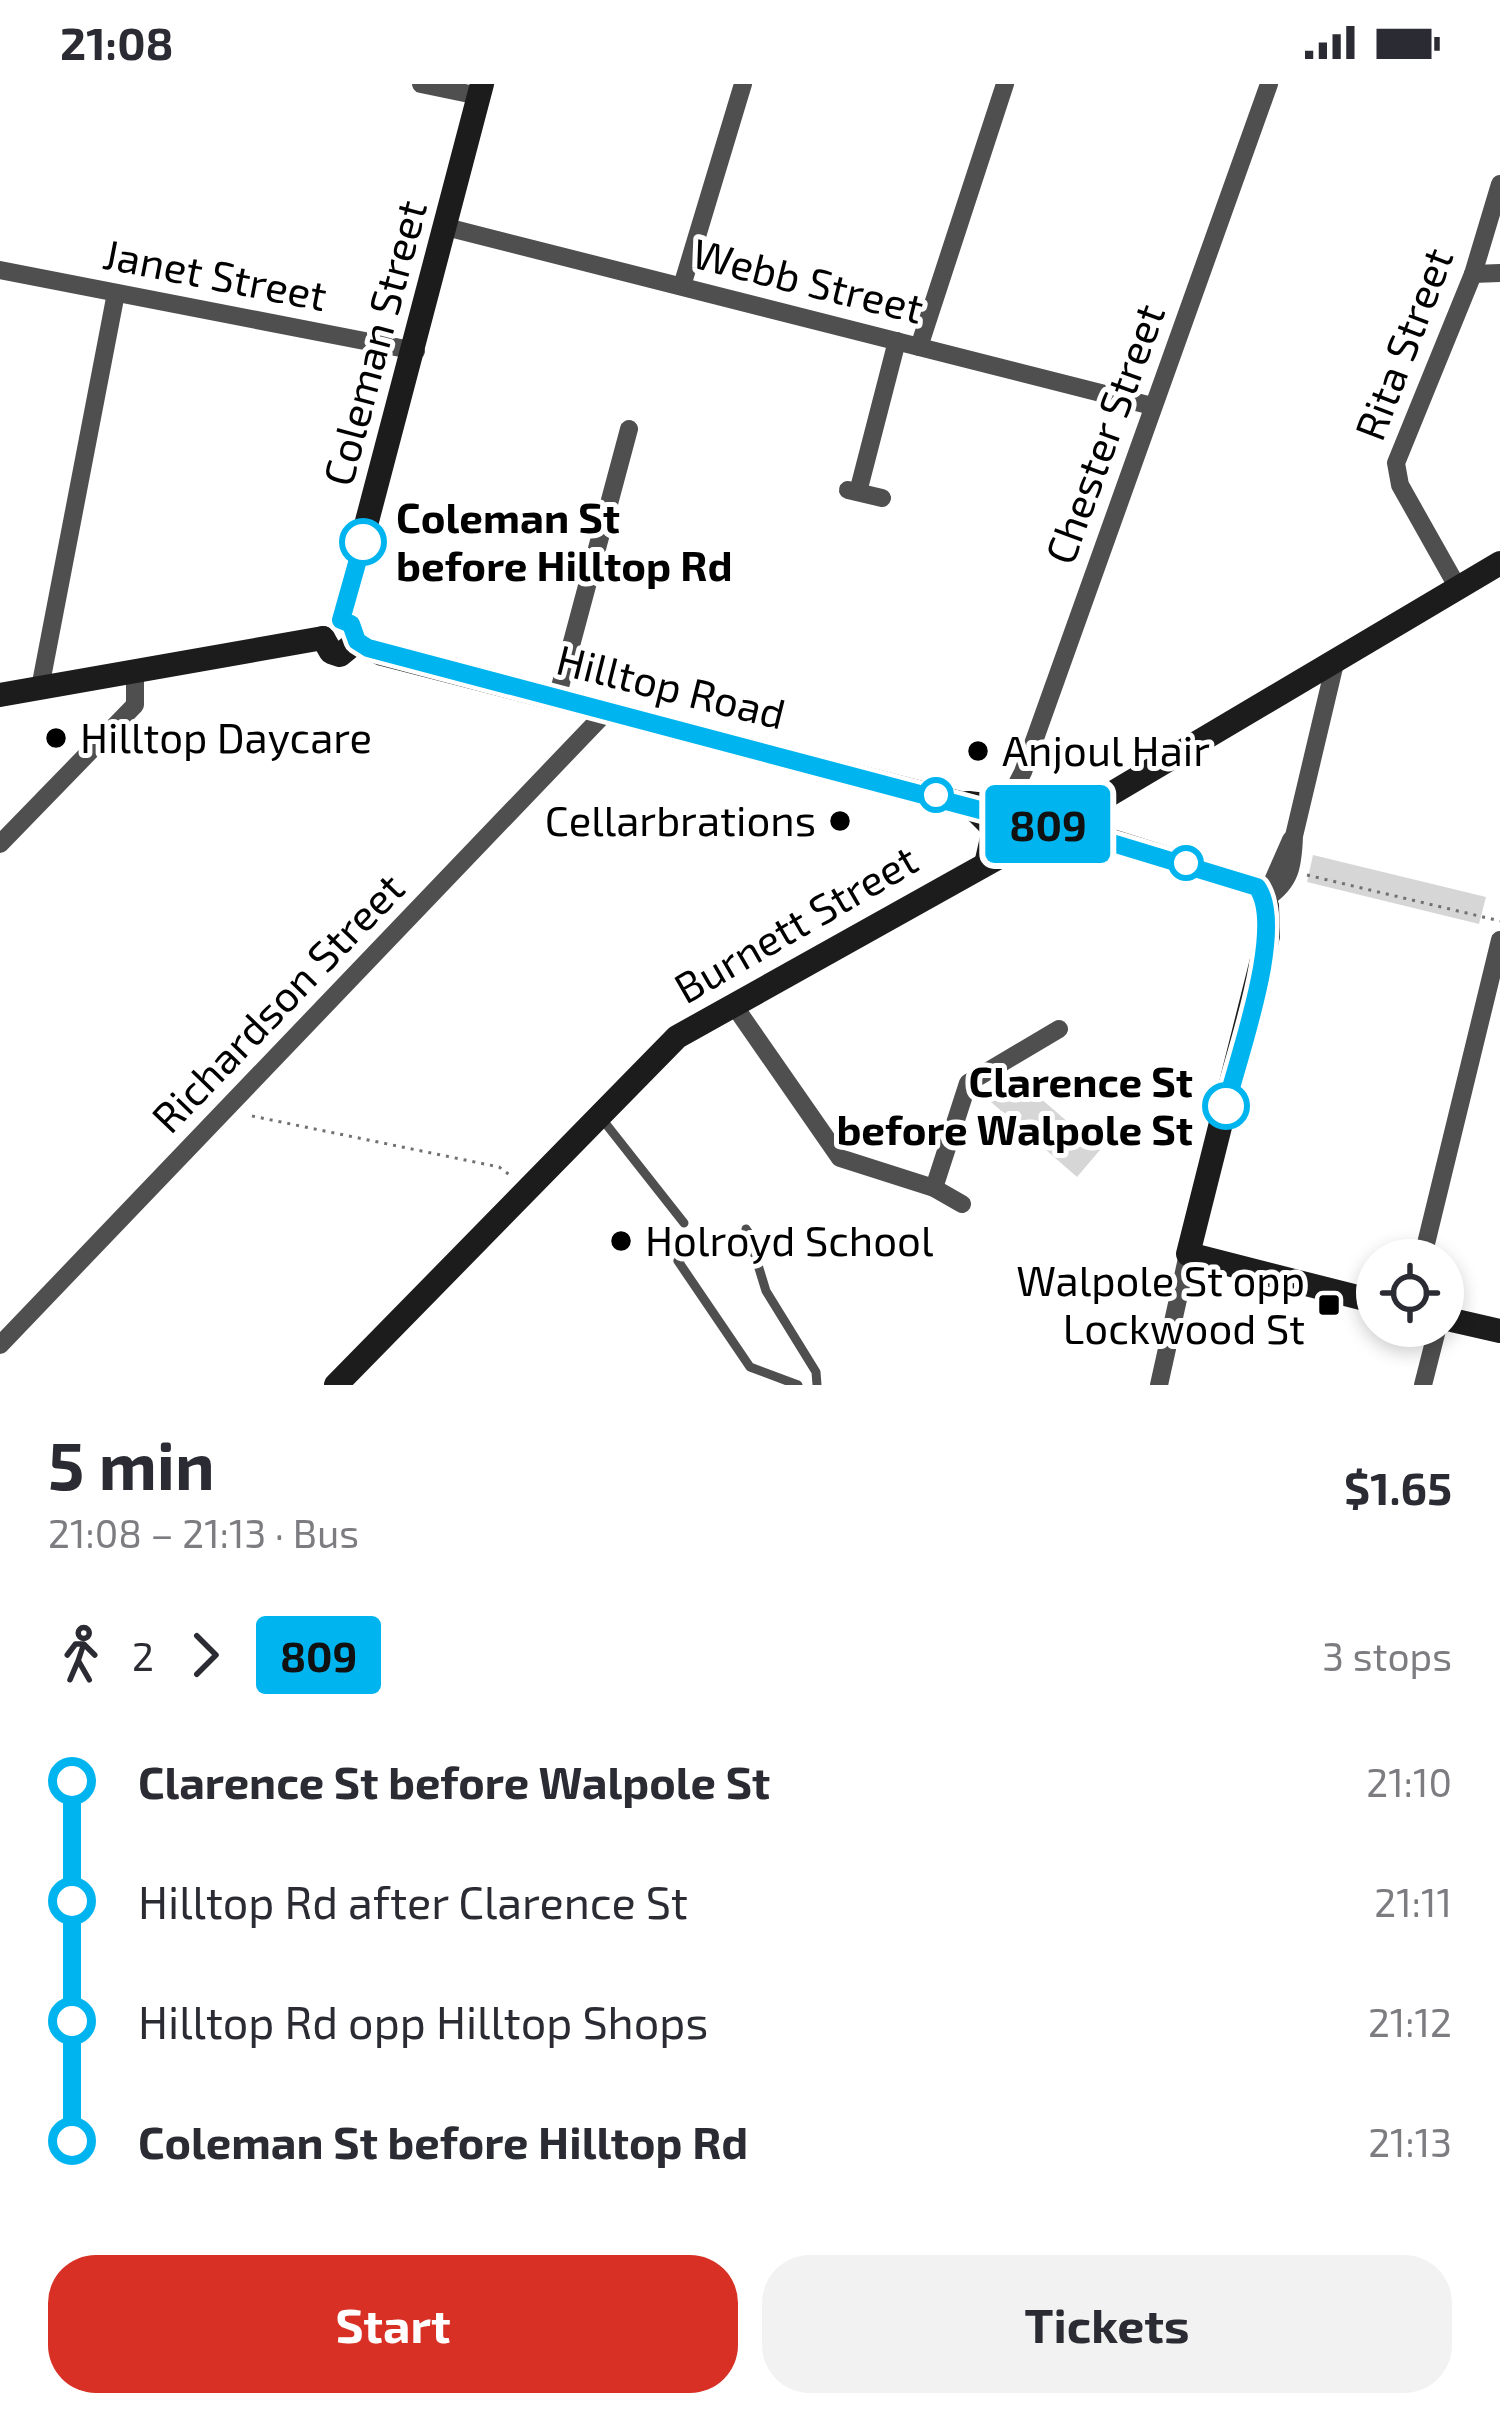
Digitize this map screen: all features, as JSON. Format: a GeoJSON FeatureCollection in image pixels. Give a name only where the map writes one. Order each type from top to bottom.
{"type":"FeatureCollection","features":[{"type":"Feature","properties":{"kind":"street"},"geometry":{"type":"LineString","coordinates":[[421,84],[481,90]]}},
{"type":"Feature","properties":{"kind":"street"},"geometry":{"type":"LineString","coordinates":[[682,286],[743,84]]}},
{"type":"Feature","properties":{"kind":"street"},"geometry":{"type":"LineString","coordinates":[[919,346],[1005,84]]}},
{"type":"Feature","properties":{"kind":"street","name":"Chester Street"},"geometry":{"type":"LineString","coordinates":[[1005,807],[1023,772],[1269,84]]}},
{"type":"Feature","properties":{"kind":"street","name":"Coleman Street"},"geometry":{"type":"LineString","coordinates":[[340,633],[481,90]]}},
{"type":"Feature","properties":{"kind":"street","name":"Rita Street"},"geometry":{"type":"LineString","coordinates":[[1458,588],[1400,485],[1396,463],[1473,274],[1500,184]]}},
{"type":"Feature","properties":{"kind":"street","name":"Webb Street"},"geometry":{"type":"LineString","coordinates":[[446,226],[1152,406]]}},
{"type":"Feature","properties":{"kind":"street","name":"Janet Street"},"geometry":{"type":"LineString","coordinates":[[0,270],[416,351]]}},
{"type":"Feature","properties":{"kind":"street"},"geometry":{"type":"LineString","coordinates":[[1473,274],[1500,273]]}},
{"type":"Feature","properties":{"kind":"street"},"geometry":{"type":"LineString","coordinates":[[40,688],[116,293]]}},
{"type":"Feature","properties":{"kind":"street"},"geometry":{"type":"LineString","coordinates":[[882,498],[853,491],[897,341]]}},
{"type":"Feature","properties":{"kind":"street"},"geometry":{"type":"LineString","coordinates":[[557,698],[628,429]]}},
{"type":"Feature","properties":{"kind":"street","name":"Burnett Street"},"geometry":{"type":"LineString","coordinates":[[336,1385],[677,1037],[1053,825],[1500,563]]}},
{"type":"Feature","properties":{"kind":"street"},"geometry":{"type":"LineString","coordinates":[[0,694],[135,674],[340,633]]}},
{"type":"Feature","properties":{"kind":"street","name":"Hilltop Road"},"geometry":{"type":"LineString","coordinates":[[340,633],[382,653],[968,803],[1018,820],[1053,825]]}},
{"type":"Feature","properties":{"kind":"street"},"geometry":{"type":"LineString","coordinates":[[1159,1385],[1268,937],[1270,894],[1294,836],[1336,659]]}},
{"type":"Feature","properties":{"kind":"street"},"geometry":{"type":"LineString","coordinates":[[0,844],[134,705],[135,674]]}},
{"type":"Feature","properties":{"kind":"street","name":"Richardson Street"},"geometry":{"type":"LineString","coordinates":[[0,1345],[608,710]]}},
{"type":"Feature","properties":{"kind":"street"},"geometry":{"type":"LineString","coordinates":[[968,803],[994,829],[987,860]]}},
{"type":"Feature","properties":{"kind":"street","name":"Hilltop Road"},"geometry":{"type":"LineString","coordinates":[[968,803],[1005,807],[1172,858],[1270,894]]}},
{"type":"Feature","properties":{"kind":"street"},"geometry":{"type":"LineString","coordinates":[[1427,1239],[1500,940]]}},
{"type":"Feature","properties":{"kind":"street"},"geometry":{"type":"LineString","coordinates":[[733,1004],[840,1158],[934,1188],[962,1204]]}},
{"type":"Feature","properties":{"kind":"street"},"geometry":{"type":"LineString","coordinates":[[934,1188],[968,1083],[1059,1029]]}},
{"type":"Feature","properties":{"kind":"street"},"geometry":{"type":"LineString","coordinates":[[1188,1255],[1356,1297]]}},
{"type":"Feature","properties":{"kind":"street"},"geometry":{"type":"LineString","coordinates":[[1464,1323],[1500,1331]]}},
{"type":"Feature","properties":{"kind":"street"},"geometry":{"type":"LineString","coordinates":[[1423,1385],[1433,1347]]}},
{"type":"Feature","properties":{"kind":"lane"},"geometry":{"type":"LineString","coordinates":[[598,1114],[684,1222]]}},
{"type":"Feature","properties":{"kind":"lane"},"geometry":{"type":"LineString","coordinates":[[746,1229],[758,1246],[754,1252],[766,1291],[816,1372],[817,1385]]}},
{"type":"Feature","properties":{"kind":"lane"},"geometry":{"type":"LineString","coordinates":[[688,1252],[678,1261],[750,1367],[798,1385]]}},
{"type":"Feature","properties":{"kind":"path"},"geometry":{"type":"LineString","coordinates":[[1306,874],[1500,921]]}},
{"type":"Feature","properties":{"kind":"path"},"geometry":{"type":"LineString","coordinates":[[251,1116],[500,1167],[513,1178]]}},
{"type":"Feature","properties":{"kind":"shaded area"},"geometry":{"type":"Polygon","coordinates":[[[1313,855],[1486,897],[1479,924],[1307,882],[1313,855]]]}},
{"type":"Feature","properties":{"kind":"shaded area"},"geometry":{"type":"Polygon","coordinates":[[[1016,1077],[1100,1150],[1077,1177],[983,1095],[1016,1077]]]}},
{"type":"Feature","properties":{"kind":"bus line","name":"809"},"geometry":{"type":"LineString","coordinates":[[363,542],[341,620],[351,624],[357,641],[368,648],[968,803],[994,814],[1053,825],[1257,887],[1267,906],[1268,937],[1226,1106]]}},
{"type":"Feature","properties":{"kind":"place","name":"Coleman St before Hilltop Rd"},"geometry":{"type":"Point","coordinates":[363,542]}},
{"type":"Feature","properties":{"kind":"place","name":"Hilltop Daycare"},"geometry":{"type":"Point","coordinates":[56,738]}},
{"type":"Feature","properties":{"kind":"place","name":"Anjoul Hair"},"geometry":{"type":"Point","coordinates":[978,751]}},
{"type":"Feature","properties":{"kind":"place","name":"Cellarbrations"},"geometry":{"type":"Point","coordinates":[840,821]}},
{"type":"Feature","properties":{"kind":"place","name":"Clarence St before Walpole St"},"geometry":{"type":"Point","coordinates":[1226,1106]}},
{"type":"Feature","properties":{"kind":"place","name":"Holroyd School"},"geometry":{"type":"Point","coordinates":[621,1241]}},
{"type":"Feature","properties":{"kind":"place","name":"Walpole St opp Lockwood St"},"geometry":{"type":"Point","coordinates":[1329,1305]}}]}
